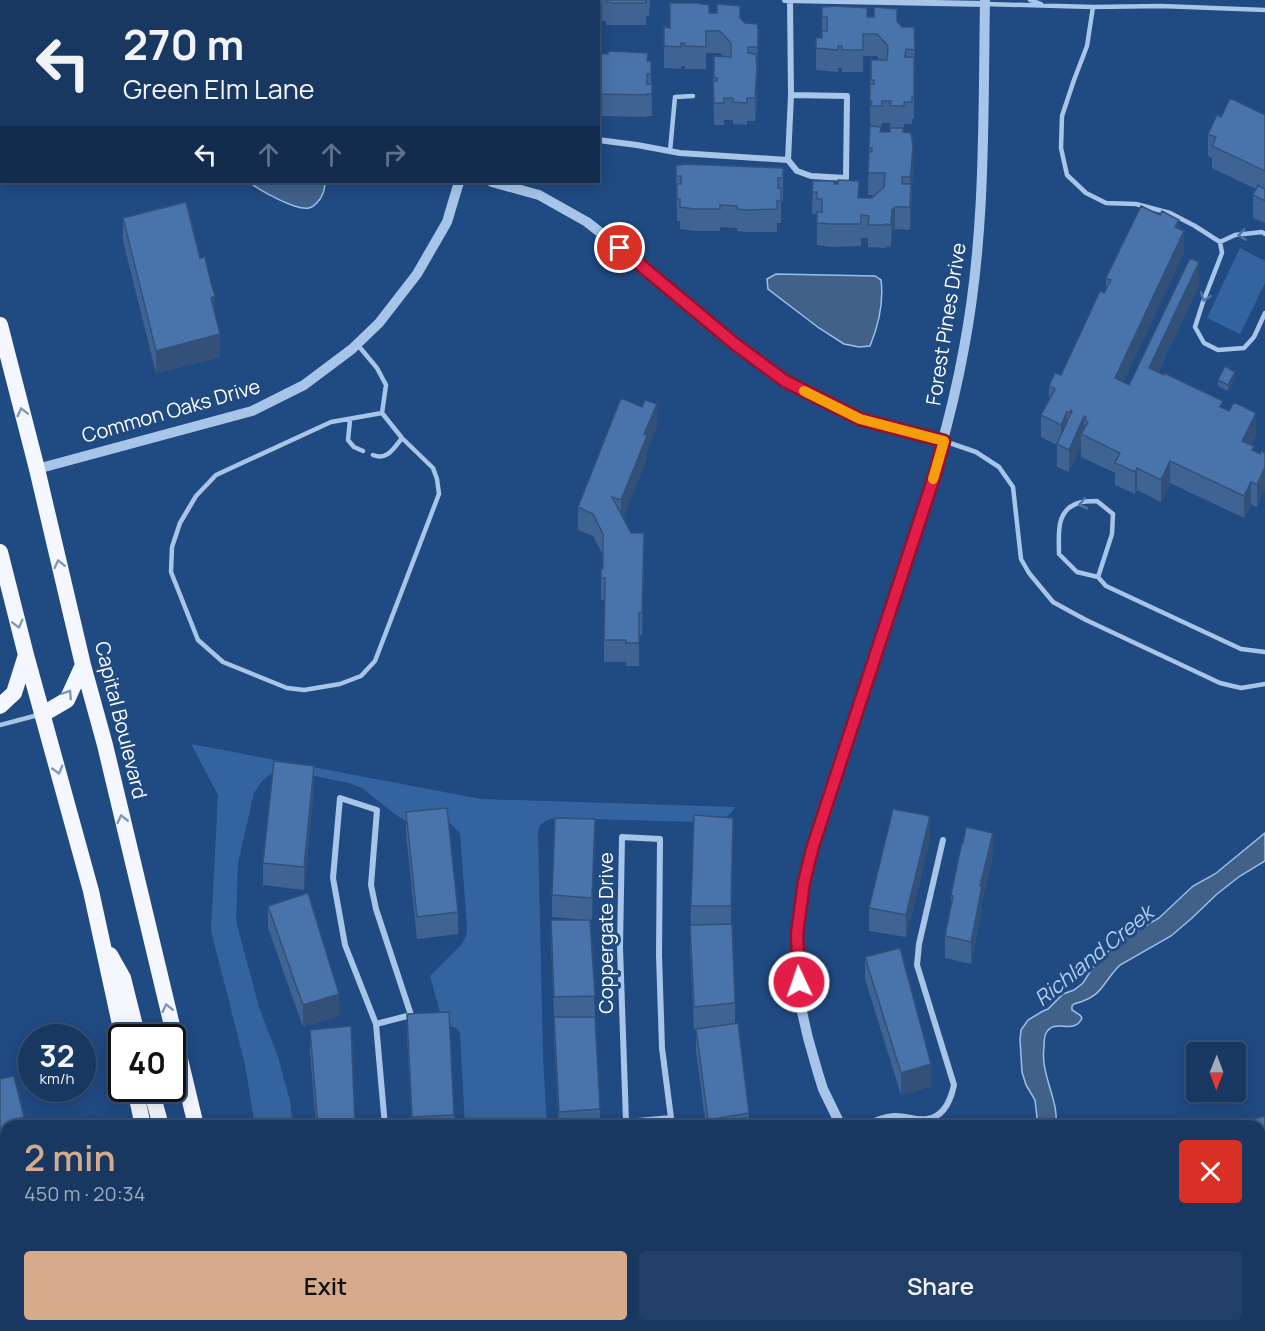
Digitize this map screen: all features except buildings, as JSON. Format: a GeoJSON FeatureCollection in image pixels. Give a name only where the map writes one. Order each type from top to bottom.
{"type":"FeatureCollection","features":[{"type":"Feature","properties":{"kind":"highway","name":"Capital Boulevard"},"geometry":{"type":"LineString","coordinates":[[0,325],[83,665],[105,745],[195,1120]]}},
{"type":"Feature","properties":{"kind":"highway"},"geometry":{"type":"LineString","coordinates":[[0,552],[91,891],[120,1024]]}},
{"type":"Feature","properties":{"kind":"highway"},"geometry":{"type":"LineString","coordinates":[[0,706],[14,693],[26,655]]}},
{"type":"Feature","properties":{"kind":"highway"},"geometry":{"type":"LineString","coordinates":[[43,714],[67,700],[83,665]]}},
{"type":"Feature","properties":{"kind":"highway"},"geometry":{"type":"LineString","coordinates":[[101,939],[123,978],[134,1024]]}},
{"type":"Feature","properties":{"kind":"highway"},"geometry":{"type":"LineString","coordinates":[[138,1102],[142,1120]]}},
{"type":"Feature","properties":{"kind":"highway"},"geometry":{"type":"LineString","coordinates":[[155,1102],[159,1120]]}},
{"type":"Feature","properties":{"kind":"street"},"geometry":{"type":"LineString","coordinates":[[788,160],[791,95],[788,0],[985,2]]}},
{"type":"Feature","properties":{"kind":"street","name":"Forest Pines Drive"},"geometry":{"type":"LineString","coordinates":[[838,1120],[818,1073],[800,1003],[797,934],[804,882],[813,846],[934,477],[965,347],[977,250],[982,177],[985,2]]}},
{"type":"Feature","properties":{"kind":"street"},"geometry":{"type":"LineString","coordinates":[[600,140],[670,152],[788,160],[798,171],[812,176],[846,178],[847,96],[791,95]]}},
{"type":"Feature","properties":{"kind":"street","name":"Common Oaks Drive"},"geometry":{"type":"LineString","coordinates":[[37,469],[252,411],[304,384],[357,344],[379,323],[417,274],[447,222],[459,183]]}},
{"type":"Feature","properties":{"kind":"street"},"geometry":{"type":"LineString","coordinates":[[496,183],[539,195],[587,222],[653,274],[735,344],[785,381],[860,419],[944,441]]}},
{"type":"Feature","properties":{"kind":"street"},"geometry":{"type":"LineString","coordinates":[[376,1024],[411,1015],[376,909],[372,885],[377,810],[340,798],[333,878],[345,945],[376,1024],[384,1120]]}},
{"type":"Feature","properties":{"kind":"street","name":"Coppergate Drive"},"geometry":{"type":"LineString","coordinates":[[627,1120],[620,947],[622,837],[660,839],[659,955],[662,1048],[671,1118],[649,1120]]}},
{"type":"Feature","properties":{"kind":"street"},"geometry":{"type":"LineString","coordinates":[[875,1120],[895,1116],[928,1119],[942,1112],[950,1101],[954,1085],[917,965],[919,944],[943,840]]}},
{"type":"Feature","properties":{"kind":"lane"},"geometry":{"type":"LineString","coordinates":[[1029,0],[1047,5]]}},
{"type":"Feature","properties":{"kind":"lane"},"geometry":{"type":"LineString","coordinates":[[985,2],[1093,7],[1147,6],[1265,10]]}},
{"type":"Feature","properties":{"kind":"lane"},"geometry":{"type":"LineString","coordinates":[[1093,7],[1087,46],[1062,116],[1061,148],[1067,175],[1086,193],[1106,203],[1137,204],[1170,213],[1220,242],[1222,253],[1195,327],[1204,343],[1218,350],[1244,348],[1254,337],[1265,313]]}},
{"type":"Feature","properties":{"kind":"lane"},"geometry":{"type":"LineString","coordinates":[[670,152],[675,97],[693,96]]}},
{"type":"Feature","properties":{"kind":"lane"},"geometry":{"type":"LineString","coordinates":[[1220,242],[1235,235],[1262,232],[1265,234]]}},
{"type":"Feature","properties":{"kind":"lane"},"geometry":{"type":"LineString","coordinates":[[357,344],[377,368],[386,386],[382,413],[402,438],[433,468],[439,494],[375,661],[361,676],[340,684],[304,690],[286,688],[223,662],[198,640],[171,572],[172,547],[180,523],[196,496],[216,475],[331,422],[382,413]]}},
{"type":"Feature","properties":{"kind":"lane"},"geometry":{"type":"LineString","coordinates":[[350,420],[348,440],[354,447],[363,451]]}},
{"type":"Feature","properties":{"kind":"lane"},"geometry":{"type":"LineString","coordinates":[[373,455],[379,458],[388,456],[402,438]]}},
{"type":"Feature","properties":{"kind":"lane"},"geometry":{"type":"LineString","coordinates":[[944,441],[976,452],[999,467],[1012,487],[1021,559],[1029,573],[1053,602],[1220,683],[1241,688],[1265,684]]}},
{"type":"Feature","properties":{"kind":"lane"},"geometry":{"type":"LineString","coordinates":[[1098,577],[1112,534],[1113,514],[1097,501],[1078,502],[1065,511],[1059,524],[1059,554],[1077,572],[1098,577],[1106,586],[1241,650],[1265,652]]}},
{"type":"Feature","properties":{"kind":"lane"},"geometry":{"type":"LineString","coordinates":[[0,724],[43,714]]}},
{"type":"Feature","properties":{"kind":"shaded area"},"geometry":{"type":"Polygon","coordinates":[[[250,183],[325,183],[318,202],[314,206],[303,208],[261,190],[250,183]]]}},
{"type":"Feature","properties":{"kind":"shaded area"},"geometry":{"type":"Polygon","coordinates":[[[1240,248],[1265,261],[1265,283],[1240,334],[1207,318],[1240,248]]]}},
{"type":"Feature","properties":{"kind":"shaded area"},"geometry":{"type":"Polygon","coordinates":[[[776,274],[875,276],[881,280],[880,313],[870,346],[859,347],[844,344],[768,289],[767,279],[776,274]]]}},
{"type":"Feature","properties":{"kind":"shaded area"},"geometry":{"type":"Polygon","coordinates":[[[191,744],[481,799],[735,807],[728,816],[707,821],[557,818],[547,820],[542,824],[538,833],[547,1120],[465,1120],[460,1033],[454,1027],[444,1027],[430,976],[462,944],[466,936],[460,833],[449,822],[419,824],[408,822],[362,788],[349,783],[310,775],[272,773],[262,781],[254,793],[238,863],[236,921],[259,1007],[278,1057],[290,1101],[292,1120],[254,1120],[245,1065],[211,930],[218,795],[191,744]]]}},
{"type":"Feature","properties":{"kind":"shaded area"},"geometry":{"type":"Polygon","coordinates":[[[1265,833],[1265,861],[1240,876],[1217,894],[1171,936],[1120,965],[1097,993],[1074,1004],[1072,1010],[1082,1018],[1079,1023],[1074,1026],[1054,1026],[1046,1033],[1043,1057],[1055,1106],[1056,1120],[1037,1120],[1035,1100],[1026,1085],[1022,1072],[1021,1030],[1028,1020],[1048,1009],[1063,994],[1083,983],[1096,962],[1121,940],[1159,918],[1193,886],[1215,874],[1265,833]]]}},
{"type":"Feature","properties":{"kind":"slow traffic"},"geometry":{"type":"LineString","coordinates":[[804,391],[860,419],[944,441],[933,479]]}},
{"type":"Feature","properties":{"kind":"route"},"geometry":{"type":"LineString","coordinates":[[620,248],[735,344],[785,381],[860,419],[944,441],[813,846],[804,882],[797,934],[799,982]]}},
{"type":"Feature","properties":{"kind":"water label","name":"Richland Creek"},"geometry":{"type":"Point","coordinates":[1094,956]}}]}
